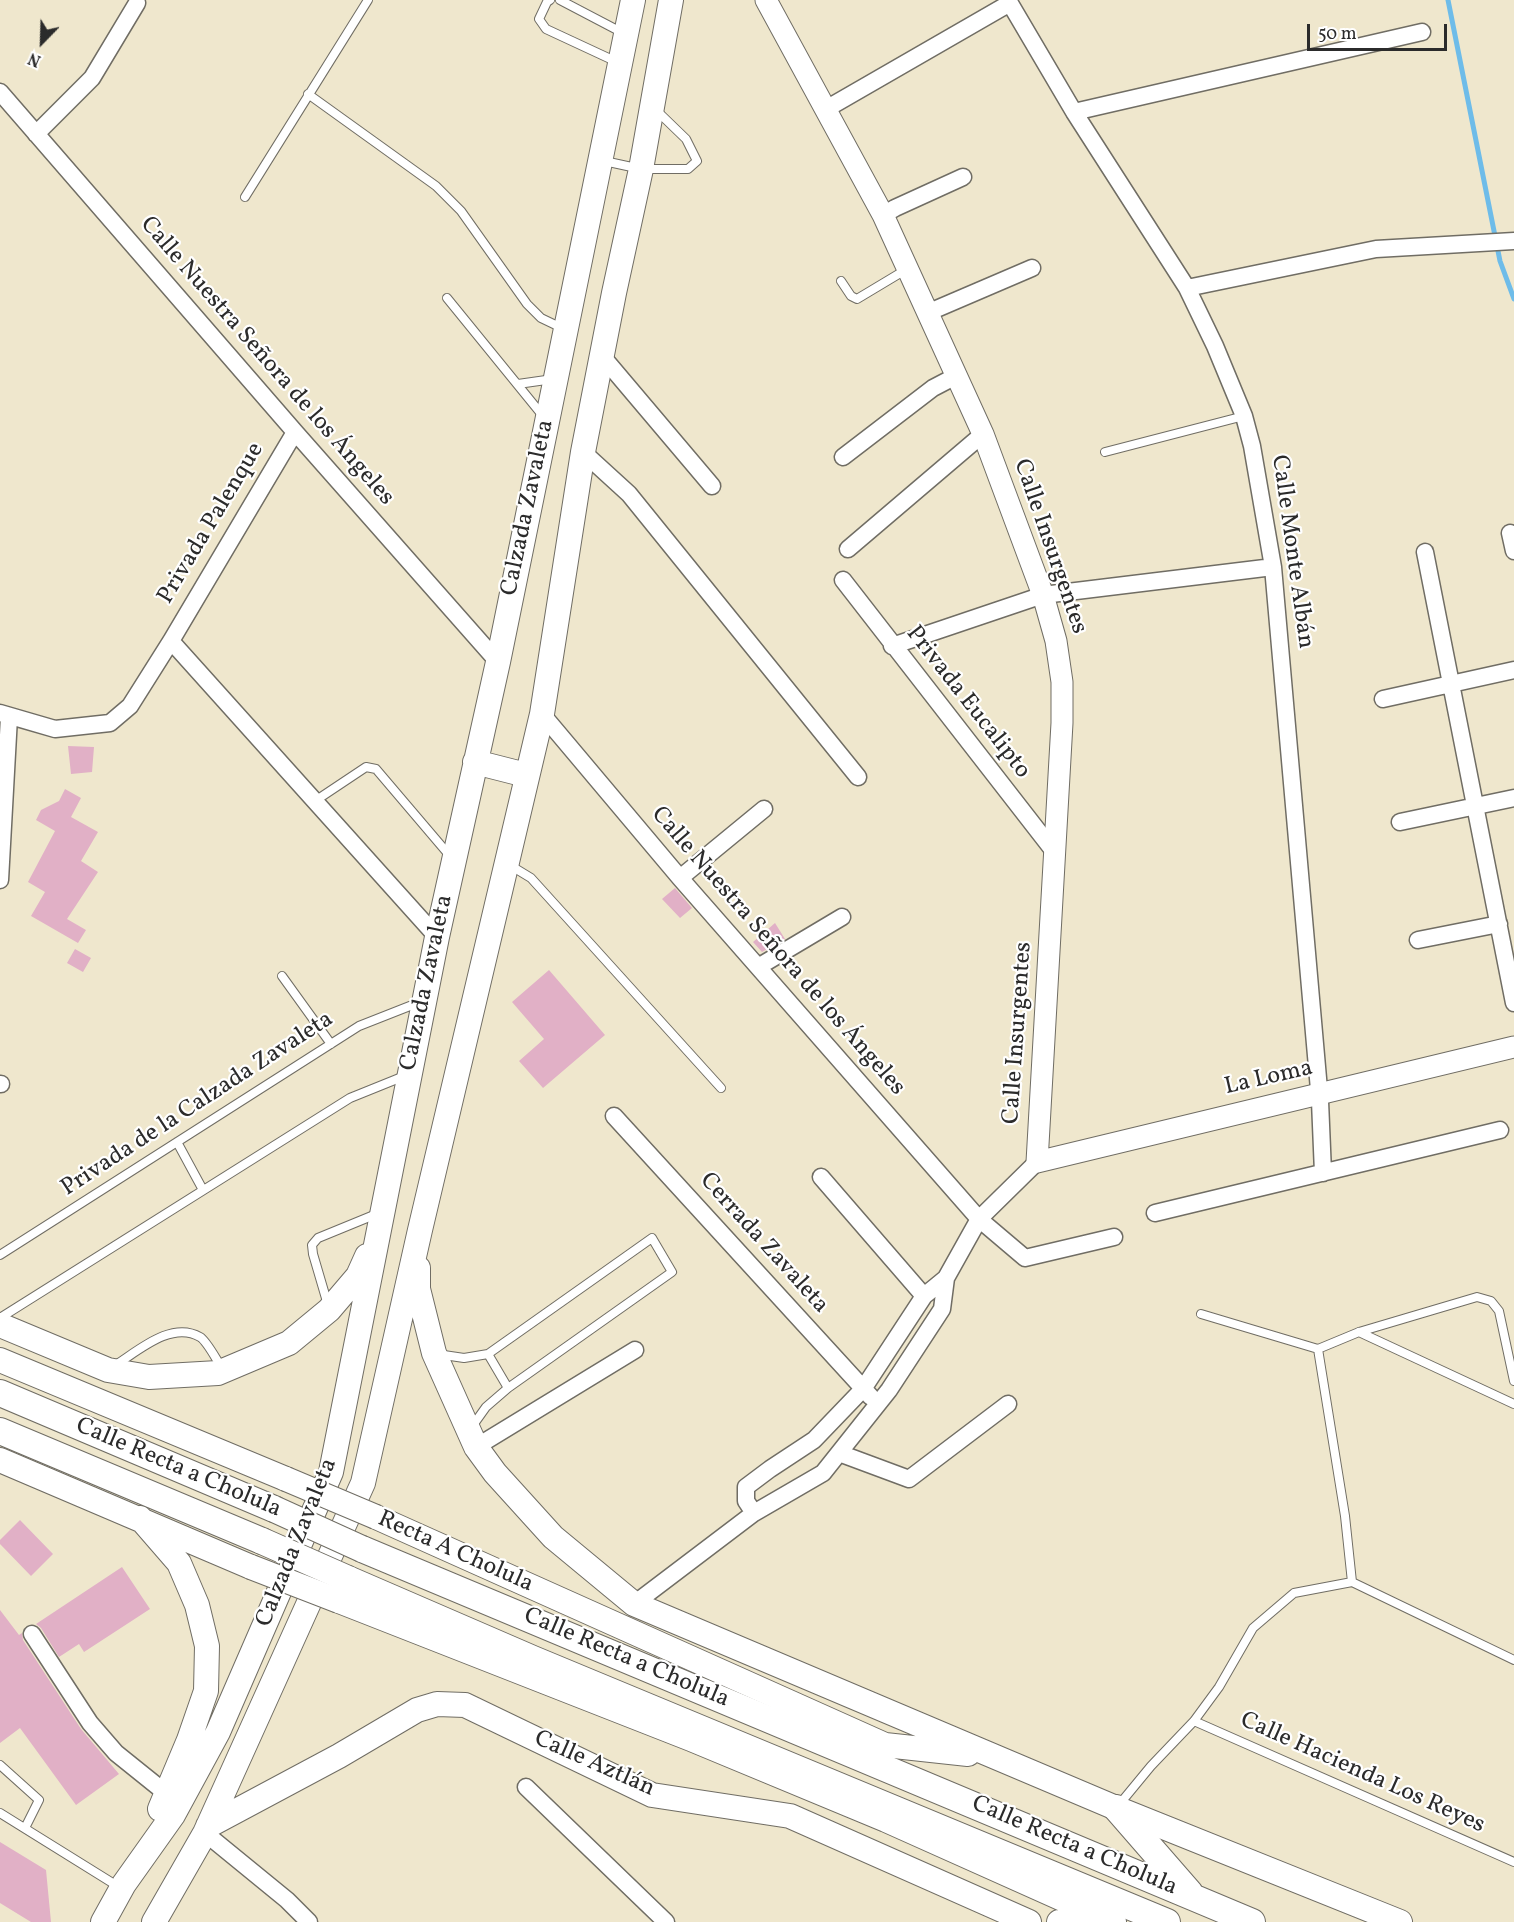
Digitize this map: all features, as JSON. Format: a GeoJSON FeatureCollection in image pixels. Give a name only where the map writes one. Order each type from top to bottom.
{"type":"FeatureCollection","features":[{"type":"Feature","properties":{"kind":"main road","name":"Calzada Zavaleta"},"geometry":{"type":"LineString","coordinates":[[103,1922],[123,1886],[173,1815],[218,1732],[331,1472],[437,937],[498,662],[633,0]]}},
{"type":"Feature","properties":{"kind":"main road","name":"Calzada Zavaleta"},"geometry":{"type":"LineString","coordinates":[[154,1922],[207,1830],[363,1483],[420,1230],[542,714],[583,452],[641,169],[671,0]]}},
{"type":"Feature","properties":{"kind":"main road"},"geometry":{"type":"LineString","coordinates":[[475,762],[526,775]]}},
{"type":"Feature","properties":{"kind":"main road"},"geometry":{"type":"LineString","coordinates":[[0,1325],[108,1370],[149,1377],[224,1371],[289,1343],[329,1310],[358,1276],[381,1221]]}},
{"type":"Feature","properties":{"kind":"main road"},"geometry":{"type":"LineString","coordinates":[[420,1230],[418,1289],[434,1353],[473,1439],[495,1473],[552,1537],[634,1604],[1116,1808],[1400,1922]]}},
{"type":"Feature","properties":{"kind":"main road","name":"Recta A Cholula"},"geometry":{"type":"LineString","coordinates":[[0,1360],[376,1517],[885,1745],[995,1757]]}},
{"type":"Feature","properties":{"kind":"main road","name":"Calle Recta a Cholula"},"geometry":{"type":"LineString","coordinates":[[0,1393],[274,1509],[362,1549],[1252,1922]]}},
{"type":"Feature","properties":{"kind":"main road","name":"Calle Recta a Cholula"},"geometry":{"type":"LineString","coordinates":[[0,1431],[262,1541],[344,1590],[533,1659],[1167,1922]]}},
{"type":"Feature","properties":{"kind":"main road"},"geometry":{"type":"LineString","coordinates":[[0,1460],[251,1567],[344,1590],[886,1820],[1113,1921]]}},
{"type":"Feature","properties":{"kind":"main road"},"geometry":{"type":"LineString","coordinates":[[123,1886],[167,1794],[206,1691],[207,1646],[197,1605],[179,1563],[140,1518]]}},
{"type":"Feature","properties":{"kind":"main road","name":"Calle Aztlán"},"geometry":{"type":"LineString","coordinates":[[207,1830],[417,1710],[437,1704],[465,1705],[652,1795],[790,1816],[1029,1922]]}},
{"type":"Feature","properties":{"kind":"main road"},"geometry":{"type":"LineString","coordinates":[[1116,1808],[1194,1898]]}},
{"type":"Feature","properties":{"kind":"main road"},"geometry":{"type":"LineString","coordinates":[[886,1820],[932,1880]]}},
{"type":"Feature","properties":{"kind":"main road"},"geometry":{"type":"LineString","coordinates":[[1059,1922],[1113,1921]]}},
{"type":"Feature","properties":{"kind":"street","name":"Calle Insurgentes"},"geometry":{"type":"LineString","coordinates":[[766,0],[883,215],[983,434],[1043,595],[1056,641],[1062,682],[1062,723],[1037,1162]]}},
{"type":"Feature","properties":{"kind":"street"},"geometry":{"type":"LineString","coordinates":[[826,109],[1009,1]]}},
{"type":"Feature","properties":{"kind":"street","name":"Calle Monte Albán"},"geometry":{"type":"LineString","coordinates":[[1009,1],[1074,112],[1186,288],[1215,346],[1244,416],[1252,446],[1273,567],[1319,1093],[1323,1173]]}},
{"type":"Feature","properties":{"kind":"street"},"geometry":{"type":"LineString","coordinates":[[36,134],[92,78],[137,3]]}},
{"type":"Feature","properties":{"kind":"street"},"geometry":{"type":"LineString","coordinates":[[1074,112],[1422,32]]}},
{"type":"Feature","properties":{"kind":"street","name":"Calle Nuestra Señora de los Ángeles"},"geometry":{"type":"LineString","coordinates":[[0,92],[498,662]]}},
{"type":"Feature","properties":{"kind":"street"},"geometry":{"type":"LineString","coordinates":[[883,215],[963,177]]}},
{"type":"Feature","properties":{"kind":"street"},"geometry":{"type":"LineString","coordinates":[[1186,288],[1376,249],[1512,242]]}},
{"type":"Feature","properties":{"kind":"street"},"geometry":{"type":"LineString","coordinates":[[927,313],[1032,268]]}},
{"type":"Feature","properties":{"kind":"street"},"geometry":{"type":"LineString","coordinates":[[602,356],[712,486]]}},
{"type":"Feature","properties":{"kind":"street"},"geometry":{"type":"LineString","coordinates":[[843,457],[933,388],[956,376]]}},
{"type":"Feature","properties":{"kind":"street","name":"Privada Palenque"},"geometry":{"type":"LineString","coordinates":[[5,715],[55,729],[110,723],[130,706],[295,432]]}},
{"type":"Feature","properties":{"kind":"street"},"geometry":{"type":"LineString","coordinates":[[848,549],[983,434]]}},
{"type":"Feature","properties":{"kind":"street"},"geometry":{"type":"LineString","coordinates":[[583,452],[629,494],[858,777]]}},
{"type":"Feature","properties":{"kind":"street"},"geometry":{"type":"LineString","coordinates":[[1510,533],[1514,551]]}},
{"type":"Feature","properties":{"kind":"street"},"geometry":{"type":"LineString","coordinates":[[1425,552],[1514,1003]]}},
{"type":"Feature","properties":{"kind":"street"},"geometry":{"type":"LineString","coordinates":[[892,646],[1043,595],[1273,567]]}},
{"type":"Feature","properties":{"kind":"street","name":"Privada Eucalipto"},"geometry":{"type":"LineString","coordinates":[[843,580],[892,646],[1056,854]]}},
{"type":"Feature","properties":{"kind":"street"},"geometry":{"type":"LineString","coordinates":[[171,641],[437,937]]}},
{"type":"Feature","properties":{"kind":"street"},"geometry":{"type":"LineString","coordinates":[[1383,699],[1514,670]]}},
{"type":"Feature","properties":{"kind":"street","name":"Calle Nuestra Señora de los Ángeles"},"geometry":{"type":"LineString","coordinates":[[542,714],[680,878],[979,1219],[1025,1257],[1114,1237]]}},
{"type":"Feature","properties":{"kind":"street"},"geometry":{"type":"LineString","coordinates":[[0,880],[5,715]]}},
{"type":"Feature","properties":{"kind":"street"},"geometry":{"type":"LineString","coordinates":[[1400,822],[1514,798]]}},
{"type":"Feature","properties":{"kind":"street"},"geometry":{"type":"LineString","coordinates":[[680,878],[764,809]]}},
{"type":"Feature","properties":{"kind":"street"},"geometry":{"type":"LineString","coordinates":[[758,967],[842,917]]}},
{"type":"Feature","properties":{"kind":"street"},"geometry":{"type":"LineString","coordinates":[[1418,940],[1499,924]]}},
{"type":"Feature","properties":{"kind":"street","name":"La Loma"},"geometry":{"type":"LineString","coordinates":[[1037,1162],[1514,1047]]}},
{"type":"Feature","properties":{"kind":"street","name":"Cerrada Zavaleta"},"geometry":{"type":"LineString","coordinates":[[614,1116],[878,1404]]}},
{"type":"Feature","properties":{"kind":"street"},"geometry":{"type":"LineString","coordinates":[[1155,1213],[1500,1130]]}},
{"type":"Feature","properties":{"kind":"street"},"geometry":{"type":"LineString","coordinates":[[754,1513],[746,1501],[746,1487],[770,1468],[814,1440],[863,1389],[924,1296],[945,1278],[979,1219],[1037,1162]]}},
{"type":"Feature","properties":{"kind":"street"},"geometry":{"type":"LineString","coordinates":[[821,1177],[924,1296]]}},
{"type":"Feature","properties":{"kind":"street"},"geometry":{"type":"LineString","coordinates":[[634,1604],[754,1513],[823,1473],[878,1404],[942,1309],[945,1278]]}},
{"type":"Feature","properties":{"kind":"street"},"geometry":{"type":"LineString","coordinates":[[473,1439],[635,1350]]}},
{"type":"Feature","properties":{"kind":"street"},"geometry":{"type":"LineString","coordinates":[[839,1453],[909,1479],[1008,1404]]}},
{"type":"Feature","properties":{"kind":"street"},"geometry":{"type":"LineString","coordinates":[[32,1634],[90,1723],[116,1753],[167,1794]]}},
{"type":"Feature","properties":{"kind":"street"},"geometry":{"type":"LineString","coordinates":[[526,1787],[666,1922]]}},
{"type":"Feature","properties":{"kind":"street"},"geometry":{"type":"LineString","coordinates":[[207,1830],[309,1922]]}},
{"type":"Feature","properties":{"kind":"lane"},"geometry":{"type":"LineString","coordinates":[[245,197],[368,0]]}},
{"type":"Feature","properties":{"kind":"lane"},"geometry":{"type":"LineString","coordinates":[[550,0],[539,19],[546,29],[620,63]]}},
{"type":"Feature","properties":{"kind":"lane"},"geometry":{"type":"LineString","coordinates":[[560,0],[626,34]]}},
{"type":"Feature","properties":{"kind":"lane"},"geometry":{"type":"LineString","coordinates":[[309,94],[436,186],[461,211],[527,304],[541,318],[567,330]]}},
{"type":"Feature","properties":{"kind":"lane"},"geometry":{"type":"LineString","coordinates":[[600,160],[641,169],[688,169],[697,161],[686,139],[652,106]]}},
{"type":"Feature","properties":{"kind":"lane"},"geometry":{"type":"LineString","coordinates":[[841,281],[851,296],[856,299],[907,269]]}},
{"type":"Feature","properties":{"kind":"lane"},"geometry":{"type":"LineString","coordinates":[[447,298],[547,421]]}},
{"type":"Feature","properties":{"kind":"lane"},"geometry":{"type":"LineString","coordinates":[[518,384],[556,378]]}},
{"type":"Feature","properties":{"kind":"lane"},"geometry":{"type":"LineString","coordinates":[[1105,452],[1244,416]]}},
{"type":"Feature","properties":{"kind":"lane"},"geometry":{"type":"LineString","coordinates":[[315,801],[366,767],[376,769],[454,861]]}},
{"type":"Feature","properties":{"kind":"lane"},"geometry":{"type":"LineString","coordinates":[[507,864],[531,878],[721,1089]]}},
{"type":"Feature","properties":{"kind":"lane"},"geometry":{"type":"LineString","coordinates":[[282,976],[331,1044]]}},
{"type":"Feature","properties":{"kind":"lane","name":"Privada de la Calzada Zavaleta"},"geometry":{"type":"LineString","coordinates":[[0,1255],[359,1026],[424,1001]]}},
{"type":"Feature","properties":{"kind":"lane"},"geometry":{"type":"LineString","coordinates":[[0,1318],[350,1098],[410,1073]]}},
{"type":"Feature","properties":{"kind":"lane"},"geometry":{"type":"LineString","coordinates":[[177,1142],[203,1191]]}},
{"type":"Feature","properties":{"kind":"lane"},"geometry":{"type":"LineString","coordinates":[[329,1310],[312,1245],[318,1238],[381,1221]]}},
{"type":"Feature","properties":{"kind":"lane"},"geometry":{"type":"LineString","coordinates":[[434,1353],[464,1358],[488,1354],[651,1238],[672,1272],[508,1388],[486,1407],[473,1439]]}},
{"type":"Feature","properties":{"kind":"lane"},"geometry":{"type":"LineString","coordinates":[[1201,1314],[1318,1349],[1359,1332],[1477,1297],[1491,1301],[1498,1311],[1514,1381]]}},
{"type":"Feature","properties":{"kind":"lane"},"geometry":{"type":"LineString","coordinates":[[108,1370],[162,1336],[182,1332],[201,1338],[224,1371]]}},
{"type":"Feature","properties":{"kind":"lane"},"geometry":{"type":"LineString","coordinates":[[1359,1332],[1514,1404]]}},
{"type":"Feature","properties":{"kind":"lane"},"geometry":{"type":"LineString","coordinates":[[1318,1349],[1345,1515],[1352,1582]]}},
{"type":"Feature","properties":{"kind":"lane"},"geometry":{"type":"LineString","coordinates":[[488,1354],[508,1388]]}},
{"type":"Feature","properties":{"kind":"lane"},"geometry":{"type":"LineString","coordinates":[[1116,1808],[1151,1766],[1194,1721],[1219,1688],[1253,1628],[1294,1593],[1352,1582],[1514,1660]]}},
{"type":"Feature","properties":{"kind":"lane","name":"Calle Hacienda Los Reyes"},"geometry":{"type":"LineString","coordinates":[[1194,1721],[1514,1862]]}},
{"type":"Feature","properties":{"kind":"lane"},"geometry":{"type":"LineString","coordinates":[[0,1765],[39,1800],[25,1828]]}},
{"type":"Feature","properties":{"kind":"lane"},"geometry":{"type":"LineString","coordinates":[[0,1813],[123,1886]]}},
{"type":"Feature","properties":{"kind":"building"},"geometry":{"type":"Polygon","coordinates":[[[68,746],[94,747],[92,772],[71,774],[68,746]]]}},
{"type":"Feature","properties":{"kind":"building"},"geometry":{"type":"Polygon","coordinates":[[[65,789],[81,798],[71,817],[98,832],[81,861],[98,872],[67,919],[86,930],[78,943],[31,916],[45,892],[28,882],[55,831],[36,820],[41,810],[59,801],[65,789]]]}},
{"type":"Feature","properties":{"kind":"building"},"geometry":{"type":"Polygon","coordinates":[[[675,888],[692,908],[680,918],[662,899],[675,888]]]}},
{"type":"Feature","properties":{"kind":"building"},"geometry":{"type":"Polygon","coordinates":[[[775,923],[785,939],[762,952],[753,942],[775,923]]]}},
{"type":"Feature","properties":{"kind":"building"},"geometry":{"type":"Polygon","coordinates":[[[75,949],[91,958],[83,972],[67,963],[75,949]]]}},
{"type":"Feature","properties":{"kind":"building"},"geometry":{"type":"Polygon","coordinates":[[[549,970],[605,1035],[543,1088],[519,1061],[544,1039],[512,1002],[549,970]]]}},
{"type":"Feature","properties":{"kind":"building"},"geometry":{"type":"Polygon","coordinates":[[[20,1520],[53,1554],[31,1576],[0,1544],[0,1540],[20,1520]]]}},
{"type":"Feature","properties":{"kind":"building"},"geometry":{"type":"Polygon","coordinates":[[[122,1567],[150,1609],[84,1652],[79,1644],[59,1657],[41,1628],[36,1624],[122,1567]]]}},
{"type":"Feature","properties":{"kind":"building"},"geometry":{"type":"Polygon","coordinates":[[[0,1610],[19,1635],[22,1633],[23,1640],[81,1729],[119,1774],[76,1805],[20,1728],[0,1743],[0,1610]]]}},
{"type":"Feature","properties":{"kind":"building"},"geometry":{"type":"Polygon","coordinates":[[[0,1842],[46,1870],[51,1922],[31,1922],[0,1903],[0,1842]]]}},
{"type":"Feature","properties":{"kind":"waterway"},"geometry":{"type":"LineString","coordinates":[[1448,0],[1500,261],[1514,299]]}}]}
